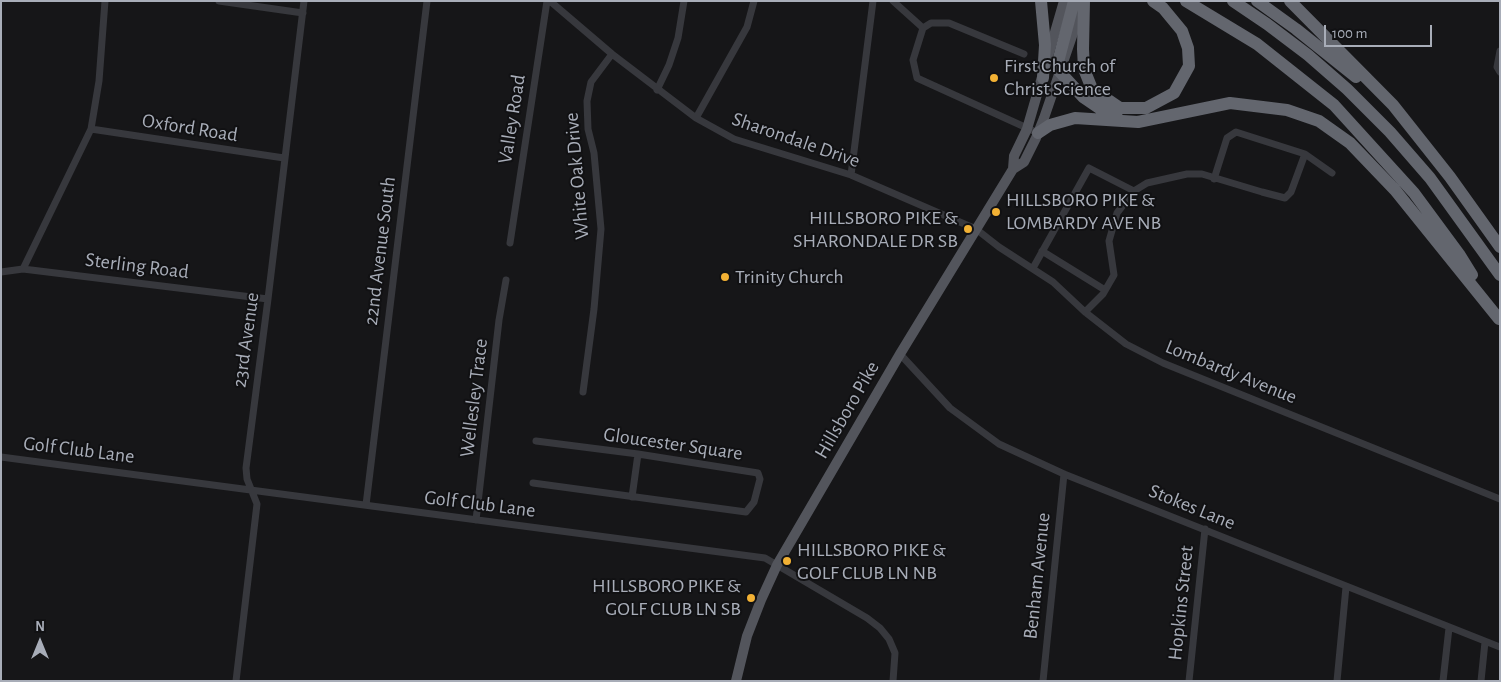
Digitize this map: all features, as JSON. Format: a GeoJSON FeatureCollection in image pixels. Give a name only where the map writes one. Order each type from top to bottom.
{"type":"FeatureCollection","features":[{"type":"Feature","properties":{"kind":"highway"},"geometry":{"type":"LineString","coordinates":[[1040,1],[1045,45],[1043,78]]}},
{"type":"Feature","properties":{"kind":"highway"},"geometry":{"type":"LineString","coordinates":[[1074,1],[1058,62],[1060,72],[1083,97],[1105,112],[1125,120]]}},
{"type":"Feature","properties":{"kind":"highway"},"geometry":{"type":"LineString","coordinates":[[1084,1],[1084,69],[1092,89],[1120,108],[1146,108],[1174,93],[1189,66],[1188,48],[1182,31],[1163,8],[1153,1]]}},
{"type":"Feature","properties":{"kind":"highway"},"geometry":{"type":"LineString","coordinates":[[1186,1],[1257,44],[1334,105],[1414,193],[1459,254],[1499,320]]}},
{"type":"Feature","properties":{"kind":"highway"},"geometry":{"type":"LineString","coordinates":[[1233,1],[1308,54],[1347,89],[1390,132],[1430,178],[1500,275]]}},
{"type":"Feature","properties":{"kind":"highway"},"geometry":{"type":"LineString","coordinates":[[1257,1],[1296,29],[1353,75],[1398,120],[1450,177]]}},
{"type":"Feature","properties":{"kind":"highway"},"geometry":{"type":"LineString","coordinates":[[1290,1],[1393,105],[1450,177],[1500,247]]}},
{"type":"Feature","properties":{"kind":"highway"},"geometry":{"type":"LineString","coordinates":[[1033,131],[1075,118],[1138,122],[1230,103],[1287,110],[1319,121],[1350,143],[1395,190],[1499,320]]}},
{"type":"Feature","properties":{"kind":"main road","name":"Hillsboro Pike"},"geometry":{"type":"LineString","coordinates":[[736,681],[747,636],[777,565],[900,354],[976,229],[1013,169],[1024,162],[1033,131],[1043,78],[1064,1]]}},
{"type":"Feature","properties":{"kind":"main road","name":"Hillsboro Pike"},"geometry":{"type":"LineString","coordinates":[[1033,131],[1060,72],[1084,1]]}},
{"type":"Feature","properties":{"kind":"street"},"geometry":{"type":"LineString","coordinates":[[23,269],[91,129],[99,81],[105,1]]}},
{"type":"Feature","properties":{"kind":"street"},"geometry":{"type":"LineString","coordinates":[[218,1],[302,13]]}},
{"type":"Feature","properties":{"kind":"street","name":"23rd Avenue"},"geometry":{"type":"LineString","coordinates":[[236,681],[256,504],[247,479],[246,468],[304,1]]}},
{"type":"Feature","properties":{"kind":"street","name":"22nd Avenue South"},"geometry":{"type":"LineString","coordinates":[[366,505],[427,1]]}},
{"type":"Feature","properties":{"kind":"street","name":"Sharondale Drive"},"geometry":{"type":"LineString","coordinates":[[548,1],[657,90],[696,118],[734,139],[851,175],[976,229]]}},
{"type":"Feature","properties":{"kind":"street","name":"Valley Road"},"geometry":{"type":"LineString","coordinates":[[510,243],[548,1]]}},
{"type":"Feature","properties":{"kind":"street"},"geometry":{"type":"LineString","coordinates":[[657,90],[678,38],[684,1]]}},
{"type":"Feature","properties":{"kind":"street"},"geometry":{"type":"LineString","coordinates":[[696,118],[747,28],[754,1]]}},
{"type":"Feature","properties":{"kind":"street"},"geometry":{"type":"LineString","coordinates":[[851,175],[873,1]]}},
{"type":"Feature","properties":{"kind":"street"},"geometry":{"type":"LineString","coordinates":[[893,1],[923,28]]}},
{"type":"Feature","properties":{"kind":"street"},"geometry":{"type":"LineString","coordinates":[[1024,54],[949,23],[931,23],[923,28],[913,60],[917,78],[1033,131]]}},
{"type":"Feature","properties":{"kind":"street"},"geometry":{"type":"LineString","coordinates":[[1500,50],[1496,67],[1500,72]]}},
{"type":"Feature","properties":{"kind":"street","name":"White Oak Drive"},"geometry":{"type":"LineString","coordinates":[[583,392],[594,308],[601,229],[594,153],[588,129],[587,101],[591,82],[612,54]]}},
{"type":"Feature","properties":{"kind":"street","name":"Oxford Road"},"geometry":{"type":"LineString","coordinates":[[91,129],[284,158]]}},
{"type":"Feature","properties":{"kind":"street"},"geometry":{"type":"LineString","coordinates":[[1214,179],[1227,138],[1236,132],[1305,154],[1332,172]]}},
{"type":"Feature","properties":{"kind":"street"},"geometry":{"type":"LineString","coordinates":[[1085,312],[1105,290],[1114,275],[1109,241],[1117,213],[1134,190],[1147,183],[1187,174],[1202,174],[1214,179],[1286,198],[1291,192],[1305,154]]}},
{"type":"Feature","properties":{"kind":"street"},"geometry":{"type":"LineString","coordinates":[[1033,268],[1089,168],[1134,190]]}},
{"type":"Feature","properties":{"kind":"street","name":"Lombardy Avenue"},"geometry":{"type":"LineString","coordinates":[[976,229],[999,247],[1053,282],[1085,312],[1126,344],[1163,363],[1500,499]]}},
{"type":"Feature","properties":{"kind":"street"},"geometry":{"type":"LineString","coordinates":[[1041,253],[1105,290]]}},
{"type":"Feature","properties":{"kind":"street","name":"Sterling Road"},"geometry":{"type":"LineString","coordinates":[[1,272],[23,269],[268,299]]}},
{"type":"Feature","properties":{"kind":"street","name":"Wellesley Trace"},"geometry":{"type":"LineString","coordinates":[[476,520],[499,320],[506,280]]}},
{"type":"Feature","properties":{"kind":"street","name":"Stokes Lane"},"geometry":{"type":"LineString","coordinates":[[900,354],[950,408],[999,444],[1064,474],[1448,628],[1500,647]]}},
{"type":"Feature","properties":{"kind":"street","name":"Gloucester Square"},"geometry":{"type":"LineString","coordinates":[[533,484],[746,512],[754,502],[760,484],[758,473],[638,454],[536,441]]}},
{"type":"Feature","properties":{"kind":"street"},"geometry":{"type":"LineString","coordinates":[[632,497],[638,454]]}},
{"type":"Feature","properties":{"kind":"street","name":"Golf Club Lane"},"geometry":{"type":"LineString","coordinates":[[1,457],[766,558],[880,628],[890,639],[895,653],[893,681]]}},
{"type":"Feature","properties":{"kind":"street","name":"Benham Avenue"},"geometry":{"type":"LineString","coordinates":[[1043,681],[1064,474]]}},
{"type":"Feature","properties":{"kind":"street","name":"Hopkins Street"},"geometry":{"type":"LineString","coordinates":[[1189,681],[1205,529]]}},
{"type":"Feature","properties":{"kind":"street"},"geometry":{"type":"LineString","coordinates":[[1336,681],[1346,587]]}},
{"type":"Feature","properties":{"kind":"street"},"geometry":{"type":"LineString","coordinates":[[1443,681],[1448,628]]}},
{"type":"Feature","properties":{"kind":"street"},"geometry":{"type":"LineString","coordinates":[[1481,681],[1484,642]]}},
{"type":"Feature","properties":{"kind":"place","name":"First Church of Christ Science"},"geometry":{"type":"Point","coordinates":[994,78]}},
{"type":"Feature","properties":{"kind":"place","name":"HILLSBORO PIKE & LOMBARDY AVE NB"},"geometry":{"type":"Point","coordinates":[996,212]}},
{"type":"Feature","properties":{"kind":"place","name":"HILLSBORO PIKE & SHARONDALE DR SB"},"geometry":{"type":"Point","coordinates":[968,229]}},
{"type":"Feature","properties":{"kind":"place","name":"Trinity Church"},"geometry":{"type":"Point","coordinates":[725,277]}},
{"type":"Feature","properties":{"kind":"place","name":"HILLSBORO PIKE & GOLF CLUB LN NB"},"geometry":{"type":"Point","coordinates":[787,561]}},
{"type":"Feature","properties":{"kind":"place","name":"HILLSBORO PIKE & GOLF CLUB LN SB"},"geometry":{"type":"Point","coordinates":[751,598]}}]}
